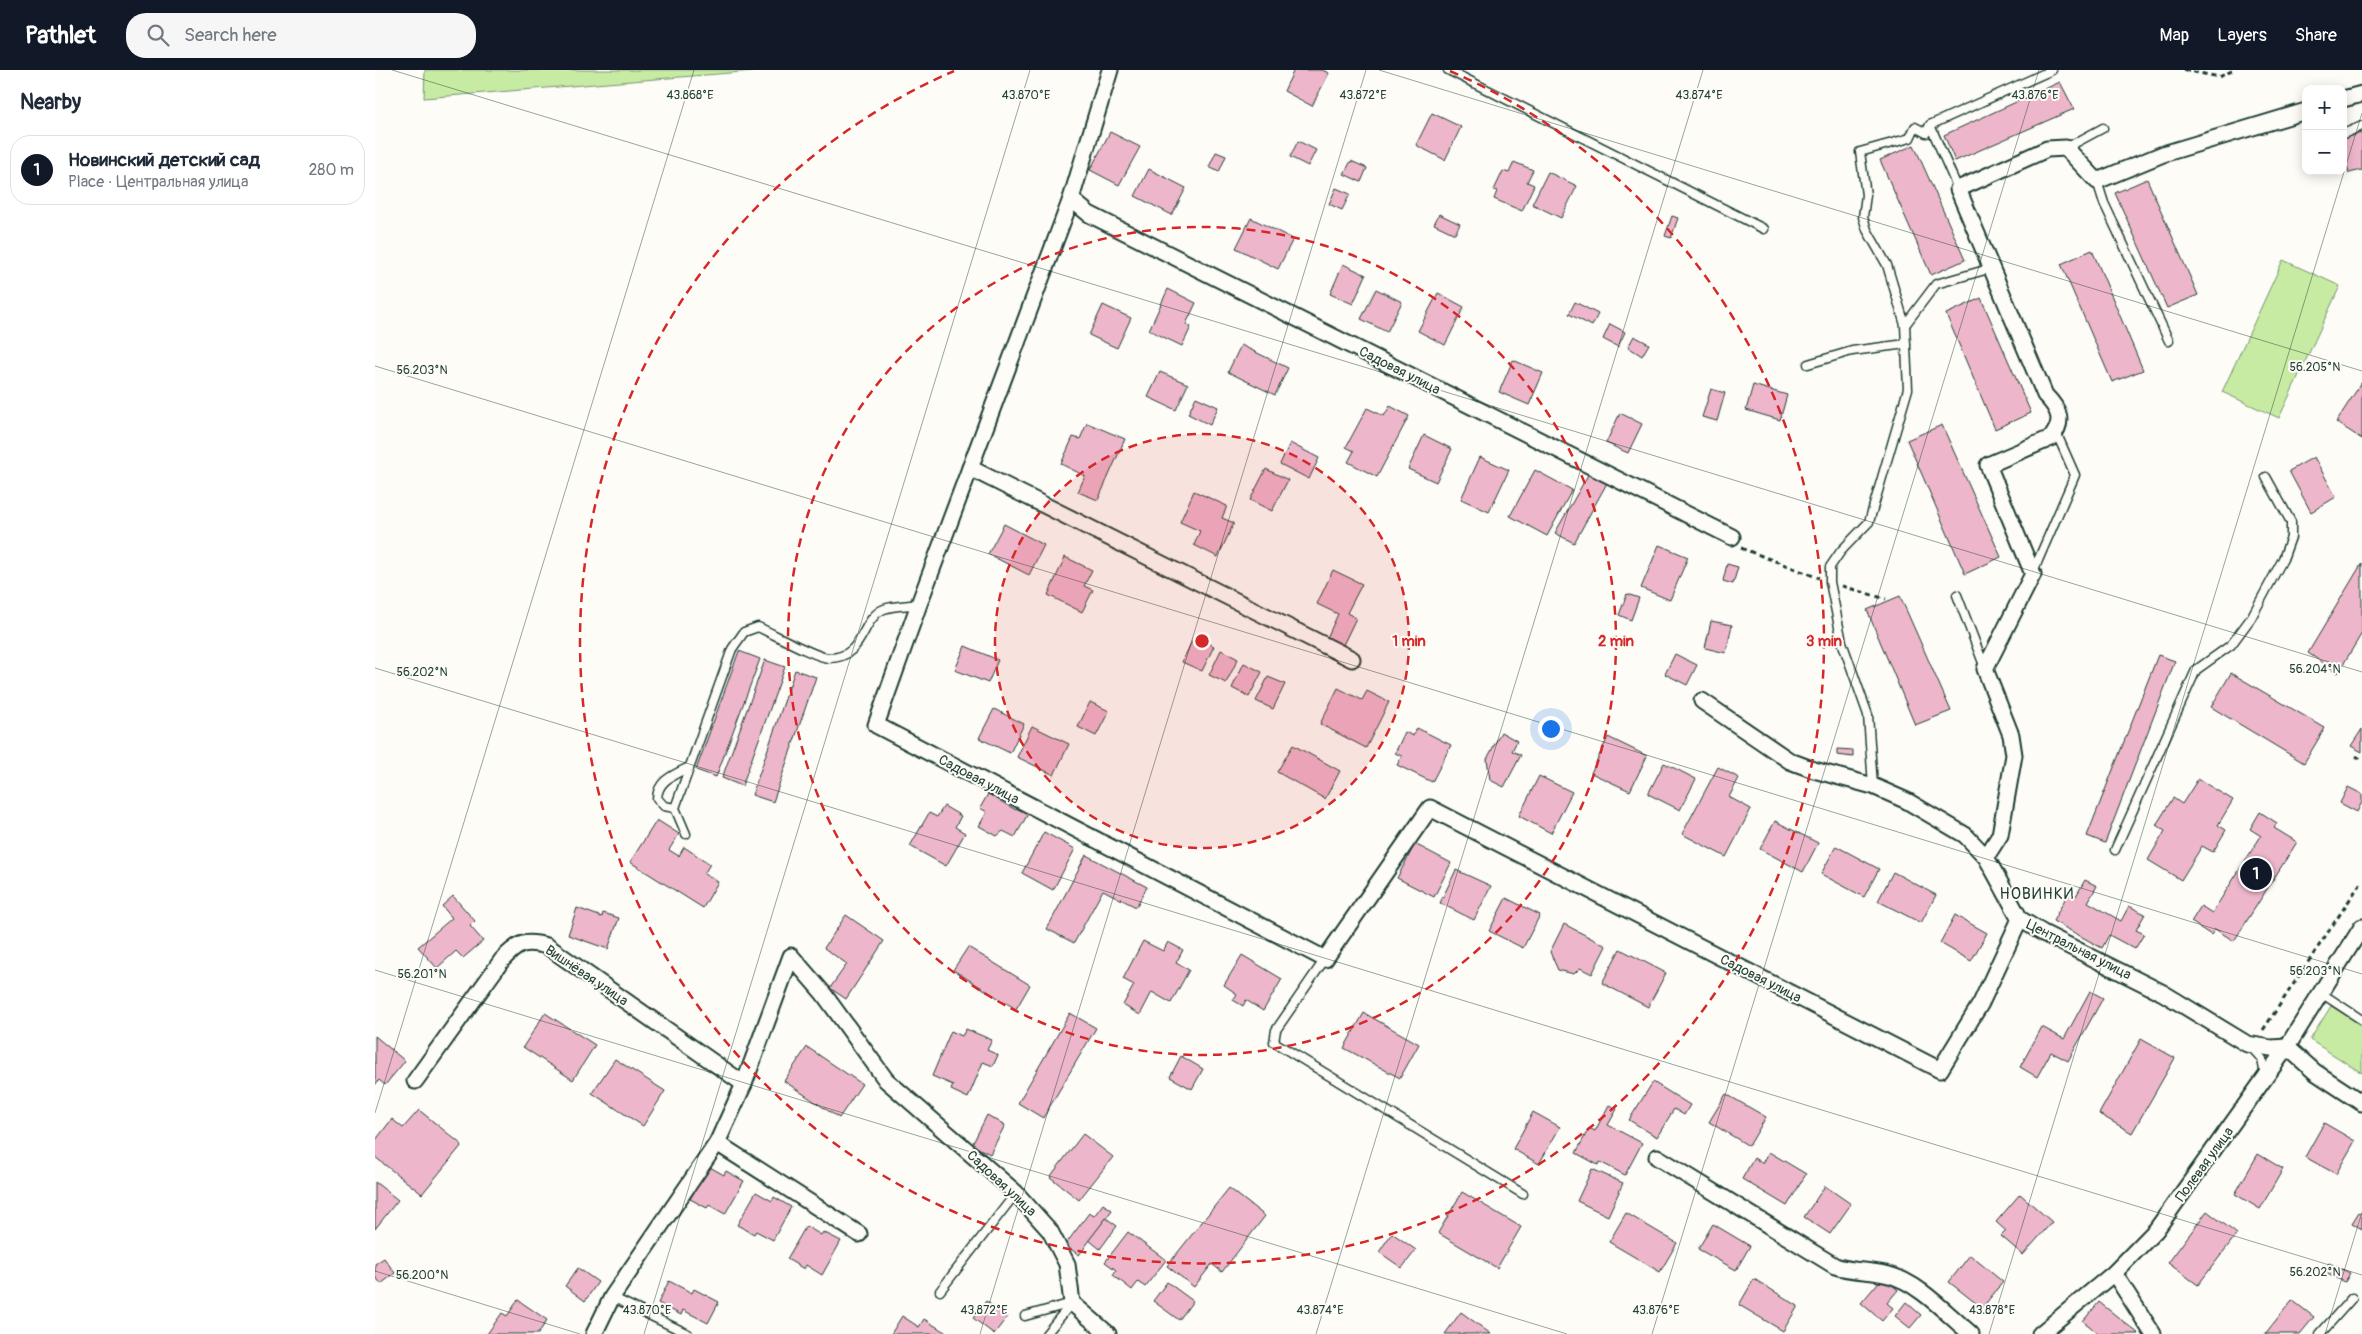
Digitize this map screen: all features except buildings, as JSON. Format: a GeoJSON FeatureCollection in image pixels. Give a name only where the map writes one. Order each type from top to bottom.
{"type":"FeatureCollection","features":[{"type":"Feature","properties":{"kind":"street","name":"Садовая улица"},"geometry":{"type":"LineString","coordinates":[[1110,70],[1071,199],[919,604],[876,725],[1325,959],[1430,808],[1940,1070],[1981,1003],[2019,919]]}},
{"type":"Feature","properties":{"kind":"street"},"geometry":{"type":"LineString","coordinates":[[2347,98],[2362,94]]}},
{"type":"Feature","properties":{"kind":"street"},"geometry":{"type":"LineString","coordinates":[[1986,857],[2000,835],[2014,754],[2011,735],[1985,668],[2033,574],[1988,465],[2051,438],[2056,432],[2061,419],[2057,408],[2045,395],[1959,189],[2047,149],[2066,148],[2097,181],[2163,154],[2302,112]]}},
{"type":"Feature","properties":{"kind":"street","name":"Садовая улица"},"geometry":{"type":"LineString","coordinates":[[1071,199],[1089,214],[1732,537]]}},
{"type":"Feature","properties":{"kind":"street"},"geometry":{"type":"LineString","coordinates":[[970,468],[1352,659]]}},
{"type":"Feature","properties":{"kind":"street","name":"Центральная улица"},"geometry":{"type":"LineString","coordinates":[[1702,701],[1791,761],[1814,770],[1873,786],[1907,802],[1965,836],[1986,857],[2019,919],[2163,993],[2247,1044],[2271,1048],[2287,1047]]}},
{"type":"Feature","properties":{"kind":"street"},"geometry":{"type":"LineString","coordinates":[[2362,927],[2287,1047],[2315,1072],[2362,1102]]}},
{"type":"Feature","properties":{"kind":"street","name":"Вишнёвая улица"},"geometry":{"type":"LineString","coordinates":[[415,1081],[502,960],[515,946],[532,942],[547,946],[744,1084]]}},
{"type":"Feature","properties":{"kind":"street","name":"Садовая улица"},"geometry":{"type":"LineString","coordinates":[[744,1084],[791,956],[823,993],[886,1080],[1016,1193],[1050,1230],[1067,1264],[1072,1303]]}},
{"type":"Feature","properties":{"kind":"street","name":"Полевая улица"},"geometry":{"type":"LineString","coordinates":[[2040,1334],[2114,1274],[2155,1230],[2287,1047]]}},
{"type":"Feature","properties":{"kind":"street"},"geometry":{"type":"LineString","coordinates":[[594,1334],[612,1297],[717,1142],[744,1084]]}},
{"type":"Feature","properties":{"kind":"street"},"geometry":{"type":"LineString","coordinates":[[717,1142],[859,1234]]}},
{"type":"Feature","properties":{"kind":"street"},"geometry":{"type":"LineString","coordinates":[[1657,1157],[1835,1266],[1852,1271],[1888,1274],[1908,1282],[1971,1334]]}},
{"type":"Feature","properties":{"kind":"street"},"geometry":{"type":"LineString","coordinates":[[2114,1274],[2153,1334]]}},
{"type":"Feature","properties":{"kind":"street"},"geometry":{"type":"LineString","coordinates":[[1072,1303],[1108,1334]]}},
{"type":"Feature","properties":{"kind":"lane"},"geometry":{"type":"LineString","coordinates":[[1448,70],[1764,228]]}},
{"type":"Feature","properties":{"kind":"lane"},"geometry":{"type":"LineString","coordinates":[[1873,786],[1867,715],[1842,642],[1829,582],[1830,567],[1841,551],[1869,522],[1908,389],[1905,325],[1887,265],[1867,230],[1863,217],[1866,195],[1860,152],[1910,138],[1915,127],[1926,133],[1930,125],[2052,70]]}},
{"type":"Feature","properties":{"kind":"lane"},"geometry":{"type":"LineString","coordinates":[[1930,125],[1959,189]]}},
{"type":"Feature","properties":{"kind":"lane"},"geometry":{"type":"LineString","coordinates":[[2347,132],[2362,126]]}},
{"type":"Feature","properties":{"kind":"lane"},"geometry":{"type":"LineString","coordinates":[[2066,148],[2103,128]]}},
{"type":"Feature","properties":{"kind":"lane"},"geometry":{"type":"LineString","coordinates":[[2097,181],[2108,212],[2169,341]]}},
{"type":"Feature","properties":{"kind":"lane"},"geometry":{"type":"LineString","coordinates":[[1905,325],[1936,284],[1992,268]]}},
{"type":"Feature","properties":{"kind":"lane"},"geometry":{"type":"LineString","coordinates":[[1808,364],[1852,351],[1906,344]]}},
{"type":"Feature","properties":{"kind":"lane"},"geometry":{"type":"LineString","coordinates":[[2033,574],[2075,475],[2056,432]]}},
{"type":"Feature","properties":{"kind":"lane"},"geometry":{"type":"LineString","coordinates":[[2115,850],[2196,670],[2231,645],[2251,618],[2283,559],[2291,537],[2291,522],[2267,477]]}},
{"type":"Feature","properties":{"kind":"lane"},"geometry":{"type":"LineString","coordinates":[[1957,596],[1985,668]]}},
{"type":"Feature","properties":{"kind":"lane"},"geometry":{"type":"LineString","coordinates":[[686,834],[675,808],[731,649],[744,632],[758,627],[827,658],[842,656],[856,647],[874,616],[884,609],[919,604]]}},
{"type":"Feature","properties":{"kind":"lane"},"geometry":{"type":"LineString","coordinates":[[675,808],[664,806],[657,798],[658,788],[665,780],[689,767]]}},
{"type":"Feature","properties":{"kind":"lane"},"geometry":{"type":"LineString","coordinates":[[1325,959],[1276,1030],[1274,1042],[1523,1194]]}},
{"type":"Feature","properties":{"kind":"lane"},"geometry":{"type":"LineString","coordinates":[[2321,993],[2362,1020]]}},
{"type":"Feature","properties":{"kind":"lane"},"geometry":{"type":"LineString","coordinates":[[2247,1044],[2262,1059],[2265,1078]]}},
{"type":"Feature","properties":{"kind":"lane"},"geometry":{"type":"LineString","coordinates":[[940,1291],[1016,1193]]}},
{"type":"Feature","properties":{"kind":"lane"},"geometry":{"type":"LineString","coordinates":[[612,1297],[688,1334]]}},
{"type":"Feature","properties":{"kind":"lane"},"geometry":{"type":"LineString","coordinates":[[2320,1334],[2353,1298]]}},
{"type":"Feature","properties":{"kind":"lane"},"geometry":{"type":"LineString","coordinates":[[1025,1316],[1072,1303]]}},
{"type":"Feature","properties":{"kind":"lane"},"geometry":{"type":"LineString","coordinates":[[1046,1334],[1072,1303]]}},
{"type":"Feature","properties":{"kind":"path"},"geometry":{"type":"LineString","coordinates":[[2184,70],[2219,77],[2234,70]]}},
{"type":"Feature","properties":{"kind":"path"},"geometry":{"type":"LineString","coordinates":[[1732,537],[1734,545],[1829,582],[1886,599]]}},
{"type":"Feature","properties":{"kind":"path"},"geometry":{"type":"LineString","coordinates":[[2356,756],[2362,760]]}},
{"type":"Feature","properties":{"kind":"path"},"geometry":{"type":"LineString","coordinates":[[2247,1044],[2265,1028],[2362,881]]}},
{"type":"Feature","properties":{"kind":"green space"},"geometry":{"type":"Polygon","coordinates":[[[425,70],[766,70],[424,98],[425,70]]]}},
{"type":"Feature","properties":{"kind":"green space"},"geometry":{"type":"Polygon","coordinates":[[[2283,260],[2340,286],[2279,418],[2222,392],[2283,260]]]}},
{"type":"Feature","properties":{"kind":"green space"},"geometry":{"type":"Polygon","coordinates":[[[2331,1006],[2362,1025],[2362,1073],[2310,1040],[2331,1006]]]}},
{"type":"Feature","properties":{"kind":"place","name":"Новинский детский сад"},"geometry":{"type":"Point","coordinates":[2256,874]}},
{"type":"Feature","properties":{"kind":"district","name":"НОВИНКИ"},"geometry":{"type":"Point","coordinates":[2037,893]}}]}
